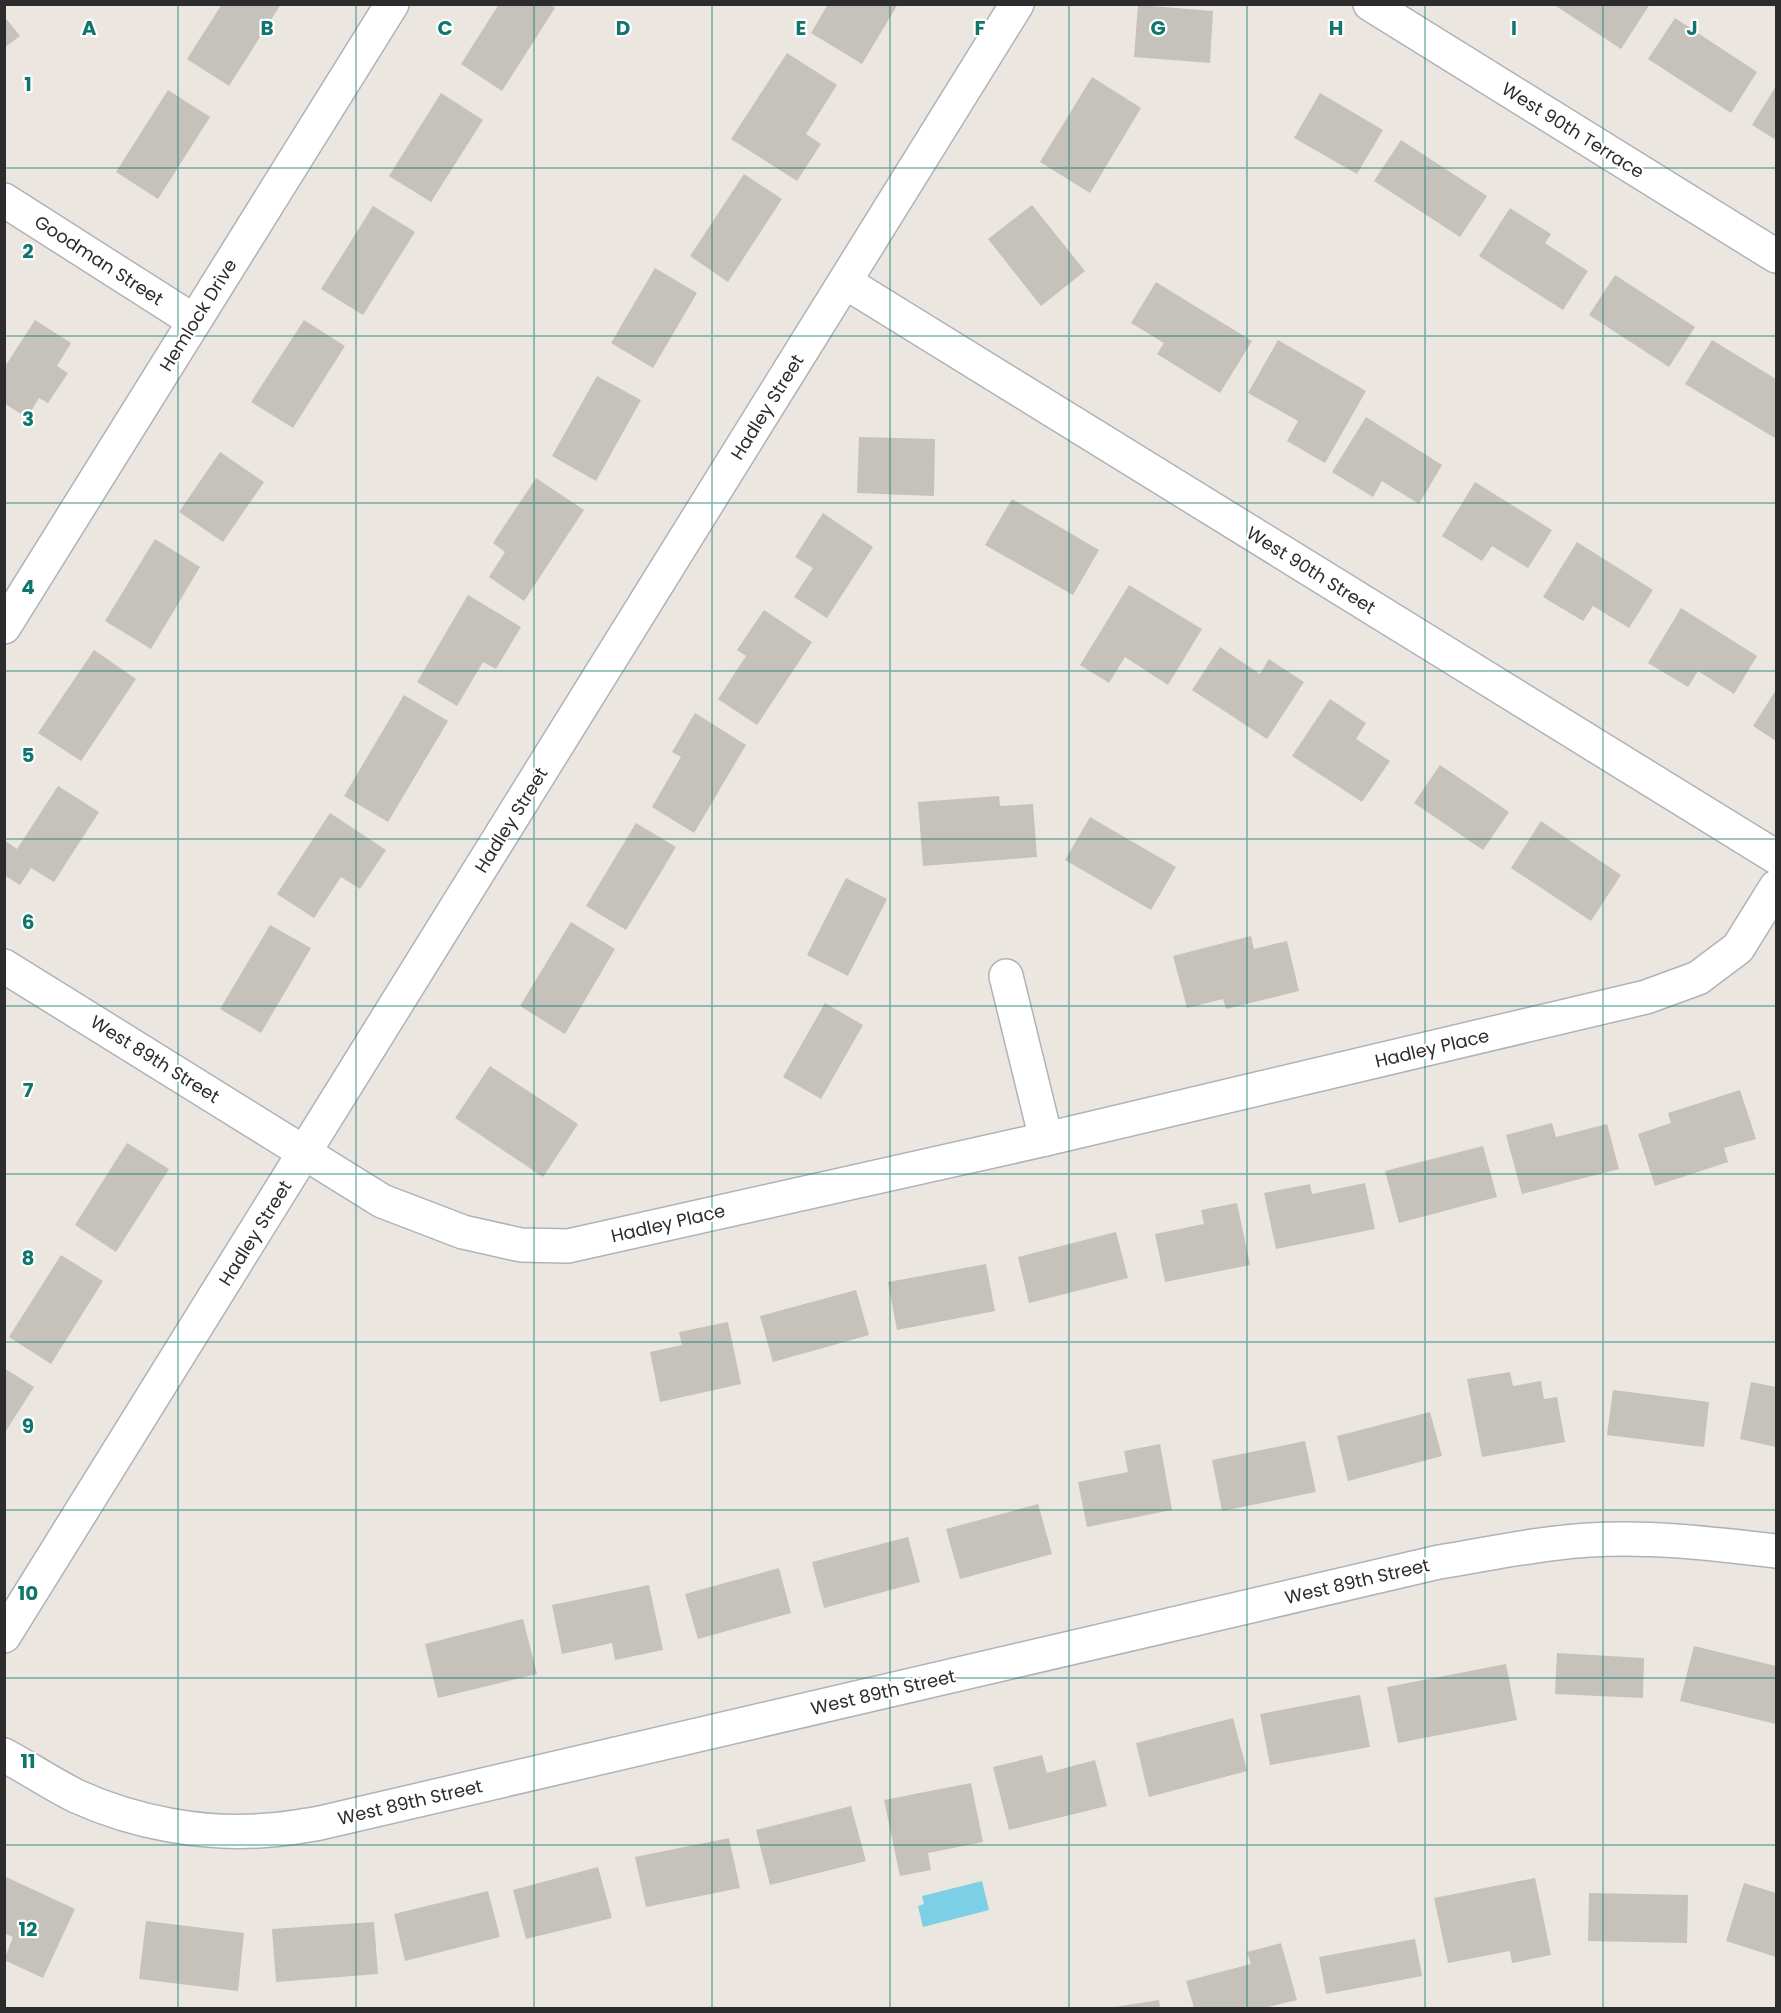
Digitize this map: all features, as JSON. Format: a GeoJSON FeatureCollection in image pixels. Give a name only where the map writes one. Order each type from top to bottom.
{"type":"FeatureCollection","features":[{"type":"Feature","properties":{"kind":"street","name":"Hemlock Drive"},"geometry":{"type":"LineString","coordinates":[[4,627],[392,4]]}},
{"type":"Feature","properties":{"kind":"street","name":"Hadley Street"},"geometry":{"type":"LineString","coordinates":[[4,1636],[1017,4]]}},
{"type":"Feature","properties":{"kind":"street","name":"West 90th Terrace"},"geometry":{"type":"LineString","coordinates":[[1370,4],[1776,256]]}},
{"type":"Feature","properties":{"kind":"street","name":"Goodman Street"},"geometry":{"type":"LineString","coordinates":[[4,200],[194,321]]}},
{"type":"Feature","properties":{"kind":"street","name":"West 90th Street"},"geometry":{"type":"LineString","coordinates":[[845,282],[1776,857]]}},
{"type":"Feature","properties":{"kind":"street","name":"Hadley Place"},"geometry":{"type":"LineString","coordinates":[[305,1152],[382,1201],[463,1232],[521,1245],[568,1246],[1046,1139],[1646,998],[1698,978],[1737,948],[1776,887]]}},
{"type":"Feature","properties":{"kind":"street","name":"West 89th Street"},"geometry":{"type":"LineString","coordinates":[[4,966],[305,1152]]}},
{"type":"Feature","properties":{"kind":"street"},"geometry":{"type":"LineString","coordinates":[[1006,976],[1046,1139]]}},
{"type":"Feature","properties":{"kind":"street","name":"West 89th Street"},"geometry":{"type":"LineString","coordinates":[[4,1755],[76,1796],[138,1818],[184,1827],[268,1830],[320,1823],[1439,1562],[1540,1545],[1590,1540],[1693,1541],[1776,1551]]}},
{"type":"Feature","properties":{"kind":"water"},"geometry":{"type":"Polygon","coordinates":[[[982,1881],[989,1910],[923,1927],[918,1906],[924,1904],[922,1896],[982,1881]]]}},
{"type":"Feature","properties":{"kind":"building"},"geometry":{"type":"Polygon","coordinates":[[[222,4],[281,4],[229,86],[187,59],[222,4]]]}},
{"type":"Feature","properties":{"kind":"building"},"geometry":{"type":"Polygon","coordinates":[[[499,4],[549,4],[555,8],[502,91],[461,64],[499,4]]]}},
{"type":"Feature","properties":{"kind":"building"},"geometry":{"type":"Polygon","coordinates":[[[828,4],[898,4],[862,64],[811,33],[828,4]]]}},
{"type":"Feature","properties":{"kind":"building"},"geometry":{"type":"Polygon","coordinates":[[[1553,4],[1650,4],[1621,49],[1553,4]]]}},
{"type":"Feature","properties":{"kind":"building"},"geometry":{"type":"Polygon","coordinates":[[[1138,5],[1213,11],[1210,63],[1134,57],[1138,5]]]}},
{"type":"Feature","properties":{"kind":"building"},"geometry":{"type":"Polygon","coordinates":[[[4,16],[20,36],[4,48],[4,16]]]}},
{"type":"Feature","properties":{"kind":"building"},"geometry":{"type":"Polygon","coordinates":[[[1675,18],[1757,72],[1731,113],[1648,59],[1675,18]]]}},
{"type":"Feature","properties":{"kind":"building"},"geometry":{"type":"Polygon","coordinates":[[[787,53],[837,85],[806,134],[821,144],[797,181],[731,139],[787,53]]]}},
{"type":"Feature","properties":{"kind":"building"},"geometry":{"type":"Polygon","coordinates":[[[1092,77],[1141,108],[1090,193],[1040,162],[1092,77]]]}},
{"type":"Feature","properties":{"kind":"building"},"geometry":{"type":"Polygon","coordinates":[[[1776,86],[1776,140],[1752,125],[1776,86]]]}},
{"type":"Feature","properties":{"kind":"building"},"geometry":{"type":"Polygon","coordinates":[[[168,90],[210,117],[158,199],[116,172],[168,90]]]}},
{"type":"Feature","properties":{"kind":"building"},"geometry":{"type":"Polygon","coordinates":[[[441,93],[483,120],[431,202],[389,176],[441,93]]]}},
{"type":"Feature","properties":{"kind":"building"},"geometry":{"type":"Polygon","coordinates":[[[1320,93],[1383,130],[1357,174],[1294,138],[1320,93]]]}},
{"type":"Feature","properties":{"kind":"building"},"geometry":{"type":"Polygon","coordinates":[[[1401,140],[1487,196],[1460,237],[1374,181],[1401,140]]]}},
{"type":"Feature","properties":{"kind":"building"},"geometry":{"type":"Polygon","coordinates":[[[744,174],[782,199],[728,282],[690,256],[744,174]]]}},
{"type":"Feature","properties":{"kind":"building"},"geometry":{"type":"Polygon","coordinates":[[[1032,205],[1085,271],[1041,306],[988,239],[1032,205]]]}},
{"type":"Feature","properties":{"kind":"building"},"geometry":{"type":"Polygon","coordinates":[[[373,206],[415,232],[363,315],[321,289],[373,206]]]}},
{"type":"Feature","properties":{"kind":"building"},"geometry":{"type":"Polygon","coordinates":[[[1510,208],[1551,234],[1545,243],[1588,271],[1563,310],[1479,256],[1510,208]]]}},
{"type":"Feature","properties":{"kind":"building"},"geometry":{"type":"Polygon","coordinates":[[[655,268],[697,293],[653,368],[611,343],[655,268]]]}},
{"type":"Feature","properties":{"kind":"building"},"geometry":{"type":"Polygon","coordinates":[[[1615,275],[1695,327],[1669,367],[1589,315],[1615,275]]]}},
{"type":"Feature","properties":{"kind":"building"},"geometry":{"type":"Polygon","coordinates":[[[1156,282],[1252,341],[1220,393],[1157,354],[1164,343],[1131,323],[1156,282]]]}},
{"type":"Feature","properties":{"kind":"building"},"geometry":{"type":"Polygon","coordinates":[[[35,320],[71,343],[57,366],[68,373],[48,403],[39,398],[27,418],[4,403],[4,368],[35,320]]]}},
{"type":"Feature","properties":{"kind":"building"},"geometry":{"type":"Polygon","coordinates":[[[304,320],[345,346],[293,428],[251,402],[304,320]]]}},
{"type":"Feature","properties":{"kind":"building"},"geometry":{"type":"Polygon","coordinates":[[[1278,340],[1366,391],[1325,463],[1287,441],[1298,421],[1248,393],[1278,340]]]}},
{"type":"Feature","properties":{"kind":"building"},"geometry":{"type":"Polygon","coordinates":[[[1712,340],[1776,379],[1775,438],[1685,384],[1712,340]]]}},
{"type":"Feature","properties":{"kind":"building"},"geometry":{"type":"Polygon","coordinates":[[[597,376],[641,400],[596,481],[552,456],[597,376]]]}},
{"type":"Feature","properties":{"kind":"building"},"geometry":{"type":"Polygon","coordinates":[[[1366,417],[1442,465],[1419,504],[1382,481],[1373,497],[1332,472],[1366,417]]]}},
{"type":"Feature","properties":{"kind":"building"},"geometry":{"type":"Polygon","coordinates":[[[859,437],[935,439],[934,496],[857,493],[859,437]]]}},
{"type":"Feature","properties":{"kind":"building"},"geometry":{"type":"Polygon","coordinates":[[[220,452],[264,482],[223,542],[179,512],[220,452]]]}},
{"type":"Feature","properties":{"kind":"building"},"geometry":{"type":"Polygon","coordinates":[[[536,478],[584,510],[524,601],[489,577],[505,552],[493,543],[536,478]]]}},
{"type":"Feature","properties":{"kind":"building"},"geometry":{"type":"Polygon","coordinates":[[[1475,482],[1552,530],[1528,568],[1492,546],[1482,561],[1442,536],[1475,482]]]}},
{"type":"Feature","properties":{"kind":"building"},"geometry":{"type":"Polygon","coordinates":[[[1012,499],[1099,550],[1073,595],[985,545],[1012,499]]]}},
{"type":"Feature","properties":{"kind":"building"},"geometry":{"type":"Polygon","coordinates":[[[823,513],[873,547],[827,618],[794,597],[813,568],[795,557],[823,513]]]}},
{"type":"Feature","properties":{"kind":"building"},"geometry":{"type":"Polygon","coordinates":[[[155,539],[200,567],[151,649],[105,621],[155,539]]]}},
{"type":"Feature","properties":{"kind":"building"},"geometry":{"type":"Polygon","coordinates":[[[1577,542],[1653,590],[1629,628],[1593,606],[1583,621],[1543,597],[1577,542]]]}},
{"type":"Feature","properties":{"kind":"building"},"geometry":{"type":"Polygon","coordinates":[[[1129,585],[1202,629],[1168,685],[1125,657],[1109,683],[1080,665],[1129,585]]]}},
{"type":"Feature","properties":{"kind":"building"},"geometry":{"type":"Polygon","coordinates":[[[468,595],[521,627],[496,669],[483,662],[457,706],[417,682],[468,595]]]}},
{"type":"Feature","properties":{"kind":"building"},"geometry":{"type":"Polygon","coordinates":[[[1681,608],[1757,656],[1734,694],[1698,671],[1688,687],[1648,663],[1681,608]]]}},
{"type":"Feature","properties":{"kind":"building"},"geometry":{"type":"Polygon","coordinates":[[[764,610],[812,642],[757,725],[718,699],[746,656],[737,650],[764,610]]]}},
{"type":"Feature","properties":{"kind":"building"},"geometry":{"type":"Polygon","coordinates":[[[1220,647],[1260,674],[1269,659],[1304,682],[1267,739],[1192,690],[1220,647]]]}},
{"type":"Feature","properties":{"kind":"building"},"geometry":{"type":"Polygon","coordinates":[[[94,650],[136,679],[81,761],[38,733],[94,650]]]}},
{"type":"Feature","properties":{"kind":"building"},"geometry":{"type":"Polygon","coordinates":[[[1776,690],[1776,741],[1753,726],[1776,690]]]}},
{"type":"Feature","properties":{"kind":"building"},"geometry":{"type":"Polygon","coordinates":[[[404,695],[448,721],[388,822],[344,796],[404,695]]]}},
{"type":"Feature","properties":{"kind":"building"},"geometry":{"type":"Polygon","coordinates":[[[1330,699],[1366,723],[1356,739],[1390,761],[1362,802],[1292,756],[1330,699]]]}},
{"type":"Feature","properties":{"kind":"building"},"geometry":{"type":"Polygon","coordinates":[[[695,713],[746,745],[694,833],[652,807],[681,757],[672,752],[695,713]]]}},
{"type":"Feature","properties":{"kind":"building"},"geometry":{"type":"Polygon","coordinates":[[[1440,765],[1509,812],[1483,850],[1414,803],[1440,765]]]}},
{"type":"Feature","properties":{"kind":"building"},"geometry":{"type":"Polygon","coordinates":[[[58,786],[99,812],[54,882],[31,868],[20,885],[4,875],[4,840],[17,849],[58,786]]]}},
{"type":"Feature","properties":{"kind":"building"},"geometry":{"type":"Polygon","coordinates":[[[999,796],[1000,806],[1033,804],[1037,857],[923,866],[918,802],[999,796]]]}},
{"type":"Feature","properties":{"kind":"building"},"geometry":{"type":"Polygon","coordinates":[[[330,813],[386,850],[360,889],[341,877],[314,918],[277,894],[330,813]]]}},
{"type":"Feature","properties":{"kind":"building"},"geometry":{"type":"Polygon","coordinates":[[[1090,817],[1176,867],[1151,910],[1065,860],[1090,817]]]}},
{"type":"Feature","properties":{"kind":"building"},"geometry":{"type":"Polygon","coordinates":[[[1541,821],[1621,875],[1591,921],[1511,868],[1541,821]]]}},
{"type":"Feature","properties":{"kind":"building"},"geometry":{"type":"Polygon","coordinates":[[[636,823],[676,847],[626,930],[586,906],[636,823]]]}},
{"type":"Feature","properties":{"kind":"building"},"geometry":{"type":"Polygon","coordinates":[[[846,878],[887,899],[848,976],[807,955],[846,878]]]}},
{"type":"Feature","properties":{"kind":"building"},"geometry":{"type":"Polygon","coordinates":[[[571,922],[615,949],[565,1034],[520,1006],[571,922]]]}},
{"type":"Feature","properties":{"kind":"building"},"geometry":{"type":"Polygon","coordinates":[[[270,925],[311,948],[261,1033],[220,1009],[270,925]]]}},
{"type":"Feature","properties":{"kind":"building"},"geometry":{"type":"Polygon","coordinates":[[[1251,936],[1254,949],[1287,941],[1299,991],[1226,1009],[1223,999],[1187,1008],[1173,956],[1251,936]]]}},
{"type":"Feature","properties":{"kind":"building"},"geometry":{"type":"Polygon","coordinates":[[[825,1003],[863,1025],[821,1099],[783,1077],[825,1003]]]}},
{"type":"Feature","properties":{"kind":"building"},"geometry":{"type":"Polygon","coordinates":[[[490,1066],[578,1124],[543,1177],[455,1118],[490,1066]]]}},
{"type":"Feature","properties":{"kind":"building"},"geometry":{"type":"Polygon","coordinates":[[[1740,1090],[1756,1139],[1724,1148],[1728,1162],[1655,1186],[1638,1134],[1671,1123],[1668,1113],[1740,1090]]]}},
{"type":"Feature","properties":{"kind":"building"},"geometry":{"type":"Polygon","coordinates":[[[1552,1123],[1556,1137],[1607,1124],[1619,1169],[1522,1194],[1506,1135],[1552,1123]]]}},
{"type":"Feature","properties":{"kind":"building"},"geometry":{"type":"Polygon","coordinates":[[[127,1143],[169,1169],[116,1252],[75,1225],[127,1143]]]}},
{"type":"Feature","properties":{"kind":"building"},"geometry":{"type":"Polygon","coordinates":[[[1483,1146],[1497,1197],[1399,1223],[1385,1171],[1483,1146]]]}},
{"type":"Feature","properties":{"kind":"building"},"geometry":{"type":"Polygon","coordinates":[[[1365,1183],[1375,1229],[1276,1249],[1264,1193],[1310,1184],[1312,1194],[1365,1183]]]}},
{"type":"Feature","properties":{"kind":"building"},"geometry":{"type":"Polygon","coordinates":[[[1237,1203],[1250,1265],[1165,1282],[1155,1234],[1204,1224],[1201,1210],[1237,1203]]]}},
{"type":"Feature","properties":{"kind":"building"},"geometry":{"type":"Polygon","coordinates":[[[1116,1232],[1128,1278],[1029,1303],[1018,1257],[1116,1232]]]}},
{"type":"Feature","properties":{"kind":"building"},"geometry":{"type":"Polygon","coordinates":[[[61,1255],[103,1281],[51,1364],[9,1337],[61,1255]]]}},
{"type":"Feature","properties":{"kind":"building"},"geometry":{"type":"Polygon","coordinates":[[[986,1264],[995,1311],[897,1330],[888,1282],[986,1264]]]}},
{"type":"Feature","properties":{"kind":"building"},"geometry":{"type":"Polygon","coordinates":[[[856,1290],[869,1335],[773,1362],[760,1316],[856,1290]]]}},
{"type":"Feature","properties":{"kind":"building"},"geometry":{"type":"Polygon","coordinates":[[[728,1322],[741,1384],[660,1402],[650,1352],[682,1345],[679,1332],[728,1322]]]}},
{"type":"Feature","properties":{"kind":"building"},"geometry":{"type":"Polygon","coordinates":[[[4,1368],[34,1387],[4,1434],[4,1368]]]}},
{"type":"Feature","properties":{"kind":"building"},"geometry":{"type":"Polygon","coordinates":[[[1510,1372],[1513,1386],[1541,1381],[1544,1399],[1557,1397],[1565,1442],[1482,1457],[1467,1379],[1510,1372]]]}},
{"type":"Feature","properties":{"kind":"building"},"geometry":{"type":"Polygon","coordinates":[[[1751,1382],[1776,1387],[1776,1447],[1740,1439],[1751,1382]]]}},
{"type":"Feature","properties":{"kind":"building"},"geometry":{"type":"Polygon","coordinates":[[[1613,1390],[1709,1402],[1704,1447],[1607,1435],[1613,1390]]]}},
{"type":"Feature","properties":{"kind":"building"},"geometry":{"type":"Polygon","coordinates":[[[1430,1412],[1442,1456],[1348,1481],[1337,1436],[1430,1412]]]}},
{"type":"Feature","properties":{"kind":"building"},"geometry":{"type":"Polygon","coordinates":[[[1305,1441],[1316,1492],[1222,1511],[1212,1460],[1305,1441]]]}},
{"type":"Feature","properties":{"kind":"building"},"geometry":{"type":"Polygon","coordinates":[[[1160,1444],[1172,1510],[1087,1527],[1078,1482],[1128,1472],[1124,1451],[1160,1444]]]}},
{"type":"Feature","properties":{"kind":"building"},"geometry":{"type":"Polygon","coordinates":[[[1038,1504],[1052,1554],[960,1579],[946,1529],[1038,1504]]]}},
{"type":"Feature","properties":{"kind":"building"},"geometry":{"type":"Polygon","coordinates":[[[908,1537],[920,1582],[824,1608],[812,1562],[908,1537]]]}},
{"type":"Feature","properties":{"kind":"building"},"geometry":{"type":"Polygon","coordinates":[[[779,1568],[791,1613],[698,1639],[685,1594],[779,1568]]]}},
{"type":"Feature","properties":{"kind":"building"},"geometry":{"type":"Polygon","coordinates":[[[649,1585],[663,1650],[615,1660],[612,1643],[562,1654],[552,1605],[649,1585]]]}},
{"type":"Feature","properties":{"kind":"building"},"geometry":{"type":"Polygon","coordinates":[[[523,1619],[537,1674],[438,1698],[425,1644],[523,1619]]]}},
{"type":"Feature","properties":{"kind":"building"},"geometry":{"type":"Polygon","coordinates":[[[1694,1646],[1776,1666],[1776,1724],[1680,1701],[1694,1646]]]}},
{"type":"Feature","properties":{"kind":"building"},"geometry":{"type":"Polygon","coordinates":[[[1557,1653],[1644,1658],[1643,1698],[1555,1694],[1557,1653]]]}},
{"type":"Feature","properties":{"kind":"building"},"geometry":{"type":"Polygon","coordinates":[[[1506,1664],[1517,1720],[1398,1743],[1387,1687],[1506,1664]]]}},
{"type":"Feature","properties":{"kind":"building"},"geometry":{"type":"Polygon","coordinates":[[[1360,1695],[1370,1747],[1270,1765],[1260,1714],[1360,1695]]]}},
{"type":"Feature","properties":{"kind":"building"},"geometry":{"type":"Polygon","coordinates":[[[1233,1718],[1247,1771],[1149,1797],[1136,1743],[1233,1718]]]}},
{"type":"Feature","properties":{"kind":"building"},"geometry":{"type":"Polygon","coordinates":[[[1042,1755],[1047,1773],[1095,1760],[1107,1806],[1009,1830],[993,1767],[1042,1755]]]}},
{"type":"Feature","properties":{"kind":"building"},"geometry":{"type":"Polygon","coordinates":[[[971,1783],[983,1842],[928,1853],[931,1870],[900,1876],[884,1800],[971,1783]]]}},
{"type":"Feature","properties":{"kind":"building"},"geometry":{"type":"Polygon","coordinates":[[[851,1806],[866,1861],[770,1885],[756,1830],[851,1806]]]}},
{"type":"Feature","properties":{"kind":"building"},"geometry":{"type":"Polygon","coordinates":[[[729,1838],[740,1888],[646,1907],[635,1857],[729,1838]]]}},
{"type":"Feature","properties":{"kind":"building"},"geometry":{"type":"Polygon","coordinates":[[[598,1867],[612,1918],[526,1939],[513,1890],[598,1867]]]}},
{"type":"Feature","properties":{"kind":"building"},"geometry":{"type":"Polygon","coordinates":[[[4,1876],[75,1909],[43,1978],[4,1960],[13,1937],[4,1933],[4,1876]]]}},
{"type":"Feature","properties":{"kind":"building"},"geometry":{"type":"Polygon","coordinates":[[[1535,1878],[1551,1955],[1512,1963],[1510,1951],[1448,1963],[1434,1898],[1535,1878]]]}},
{"type":"Feature","properties":{"kind":"building"},"geometry":{"type":"Polygon","coordinates":[[[1744,1883],[1776,1893],[1776,1957],[1726,1941],[1744,1883]]]}},
{"type":"Feature","properties":{"kind":"building"},"geometry":{"type":"Polygon","coordinates":[[[488,1891],[500,1937],[405,1961],[394,1914],[488,1891]]]}},
{"type":"Feature","properties":{"kind":"building"},"geometry":{"type":"Polygon","coordinates":[[[1589,1893],[1688,1895],[1687,1943],[1588,1941],[1589,1893]]]}},
{"type":"Feature","properties":{"kind":"building"},"geometry":{"type":"Polygon","coordinates":[[[146,1921],[244,1933],[238,1991],[139,1979],[146,1921]]]}},
{"type":"Feature","properties":{"kind":"building"},"geometry":{"type":"Polygon","coordinates":[[[374,1922],[378,1974],[276,1982],[272,1929],[374,1922]]]}},
{"type":"Feature","properties":{"kind":"building"},"geometry":{"type":"Polygon","coordinates":[[[1415,1939],[1422,1976],[1326,1994],[1319,1957],[1415,1939]]]}},
{"type":"Feature","properties":{"kind":"building"},"geometry":{"type":"Polygon","coordinates":[[[1281,1943],[1297,2000],[1264,2008],[1194,2008],[1186,1981],[1251,1964],[1247,1952],[1281,1943]]]}},
{"type":"Feature","properties":{"kind":"building"},"geometry":{"type":"Polygon","coordinates":[[[1159,2000],[1160,2008],[1115,2008],[1115,2007],[1159,2000]]]}}]}
